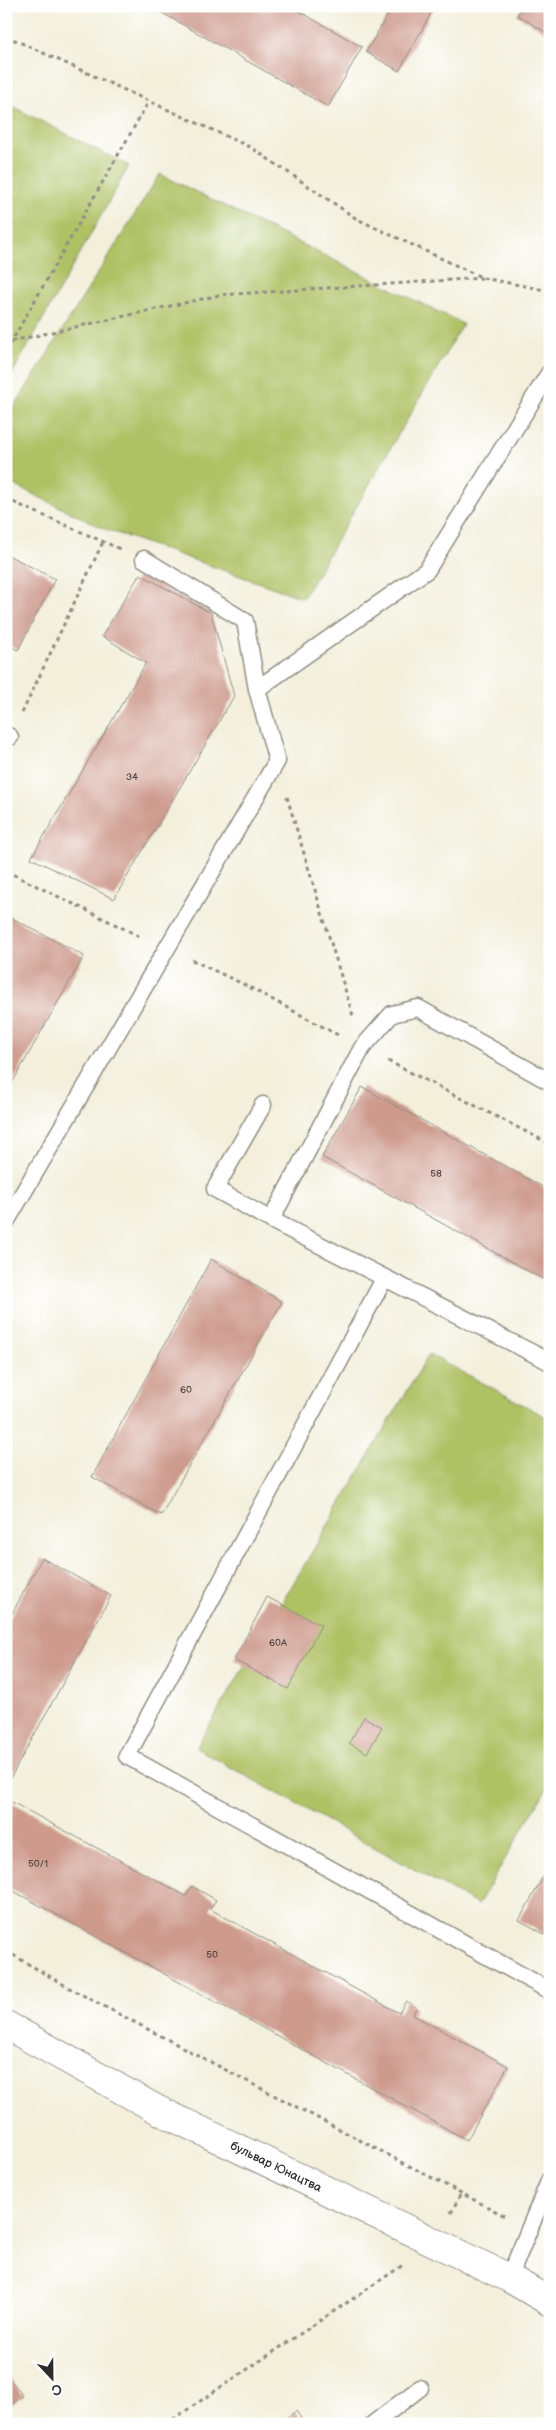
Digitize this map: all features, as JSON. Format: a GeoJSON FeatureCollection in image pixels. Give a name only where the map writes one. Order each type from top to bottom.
{"type":"FeatureCollection","features":[{"type":"Feature","properties":{"kind":"street","name":"бульвар Юнацтва"},"geometry":{"type":"LineString","coordinates":[[6,2025],[158,2110],[509,2278],[550,2302]]}},
{"type":"Feature","properties":{"kind":"lane"},"geometry":{"type":"LineString","coordinates":[[257,689],[427,570],[550,372]]}},
{"type":"Feature","properties":{"kind":"lane"},"geometry":{"type":"LineString","coordinates":[[6,1222],[165,948],[277,761],[257,689],[245,621],[144,559]]}},
{"type":"Feature","properties":{"kind":"lane"},"geometry":{"type":"LineString","coordinates":[[270,1220],[362,1048],[392,1014],[418,1008],[550,1082]]}},
{"type":"Feature","properties":{"kind":"lane"},"geometry":{"type":"LineString","coordinates":[[262,1105],[215,1189],[270,1220],[384,1279],[550,1362]]}},
{"type":"Feature","properties":{"kind":"lane"},"geometry":{"type":"LineString","coordinates":[[384,1279],[127,1756],[550,1991]]}},
{"type":"Feature","properties":{"kind":"lane"},"geometry":{"type":"LineString","coordinates":[[509,2278],[550,2179]]}},
{"type":"Feature","properties":{"kind":"lane"},"geometry":{"type":"LineString","coordinates":[[372,2424],[420,2388]]}},
{"type":"Feature","properties":{"kind":"path"},"geometry":{"type":"LineString","coordinates":[[6,36],[252,148],[357,219],[483,278],[550,291]]}},
{"type":"Feature","properties":{"kind":"path"},"geometry":{"type":"LineString","coordinates":[[6,351],[149,101]]}},
{"type":"Feature","properties":{"kind":"path"},"geometry":{"type":"LineString","coordinates":[[12,341],[220,294],[483,278]]}},
{"type":"Feature","properties":{"kind":"path"},"geometry":{"type":"LineString","coordinates":[[6,498],[144,559]]}},
{"type":"Feature","properties":{"kind":"path"},"geometry":{"type":"LineString","coordinates":[[8,736],[103,542]]}},
{"type":"Feature","properties":{"kind":"path"},"geometry":{"type":"LineString","coordinates":[[277,761],[362,1048]]}},
{"type":"Feature","properties":{"kind":"path"},"geometry":{"type":"LineString","coordinates":[[6,871],[247,986],[362,1048],[550,1144]]}},
{"type":"Feature","properties":{"kind":"path"},"geometry":{"type":"LineString","coordinates":[[6,1952],[73,1990],[530,2230]]}},
{"type":"Feature","properties":{"kind":"path"},"geometry":{"type":"LineString","coordinates":[[166,2424],[436,2243],[461,2193]]}},
{"type":"Feature","properties":{"kind":"green space"},"geometry":{"type":"Polygon","coordinates":[[[6,103],[129,166],[6,385],[6,103]]]}},
{"type":"Feature","properties":{"kind":"green space"},"geometry":{"type":"Polygon","coordinates":[[[160,174],[463,324],[303,598],[105,529],[6,481],[6,420],[160,174]]]}},
{"type":"Feature","properties":{"kind":"green space"},"geometry":{"type":"Polygon","coordinates":[[[429,1354],[550,1419],[550,1783],[478,1905],[196,1748],[429,1354]]]}},
{"type":"Feature","properties":{"kind":"building"},"geometry":{"type":"Polygon","coordinates":[[[150,6],[290,6],[362,47],[328,107],[150,6]]]}},
{"type":"Feature","properties":{"kind":"building"},"geometry":{"type":"Polygon","coordinates":[[[393,6],[435,6],[399,71],[366,52],[393,6]]]}},
{"type":"Feature","properties":{"kind":"building"},"geometry":{"type":"Polygon","coordinates":[[[523,6],[550,6],[550,35],[517,15],[523,6]]]}},
{"type":"Feature","properties":{"kind":"building"},"geometry":{"type":"Polygon","coordinates":[[[6,554],[55,579],[18,650],[6,644],[6,554]]]}},
{"type":"Feature","properties":{"kind":"building"},"geometry":{"type":"Polygon","coordinates":[[[140,574],[211,613],[234,696],[114,899],[31,858],[146,663],[102,636],[140,574]]]}},
{"type":"Feature","properties":{"kind":"building"},"geometry":{"type":"Polygon","coordinates":[[[6,915],[84,956],[6,1094],[6,915]]]}},
{"type":"Feature","properties":{"kind":"building"},"geometry":{"type":"Polygon","coordinates":[[[362,1087],[550,1191],[550,1283],[322,1157],[362,1087]]]}},
{"type":"Feature","properties":{"kind":"building"},"geometry":{"type":"Polygon","coordinates":[[[211,1259],[282,1302],[161,1515],[92,1477],[211,1259]]]}},
{"type":"Feature","properties":{"kind":"building"},"geometry":{"type":"Polygon","coordinates":[[[42,1558],[111,1596],[6,1786],[6,1625],[42,1558]]]}},
{"type":"Feature","properties":{"kind":"building"},"geometry":{"type":"Polygon","coordinates":[[[267,1597],[321,1625],[288,1689],[234,1660],[267,1597]]]}},
{"type":"Feature","properties":{"kind":"building"},"geometry":{"type":"Polygon","coordinates":[[[364,1717],[382,1727],[367,1753],[349,1743],[364,1717]]]}},
{"type":"Feature","properties":{"kind":"building"},"geometry":{"type":"Polygon","coordinates":[[[6,1799],[186,1896],[192,1886],[216,1900],[210,1909],[399,2013],[406,2001],[416,2007],[413,2015],[508,2066],[467,2140],[6,1887],[6,1799]]]}},
{"type":"Feature","properties":{"kind":"building"},"geometry":{"type":"Polygon","coordinates":[[[550,1865],[550,1937],[519,1920],[550,1865]]]}},
{"type":"Feature","properties":{"kind":"building"},"geometry":{"type":"Polygon","coordinates":[[[6,2374],[23,2396],[6,2408],[6,2374]]]}},
{"type":"Feature","properties":{"kind":"building"},"geometry":{"type":"Polygon","coordinates":[[[296,2411],[305,2424],[278,2424],[296,2411]]]}}]}
